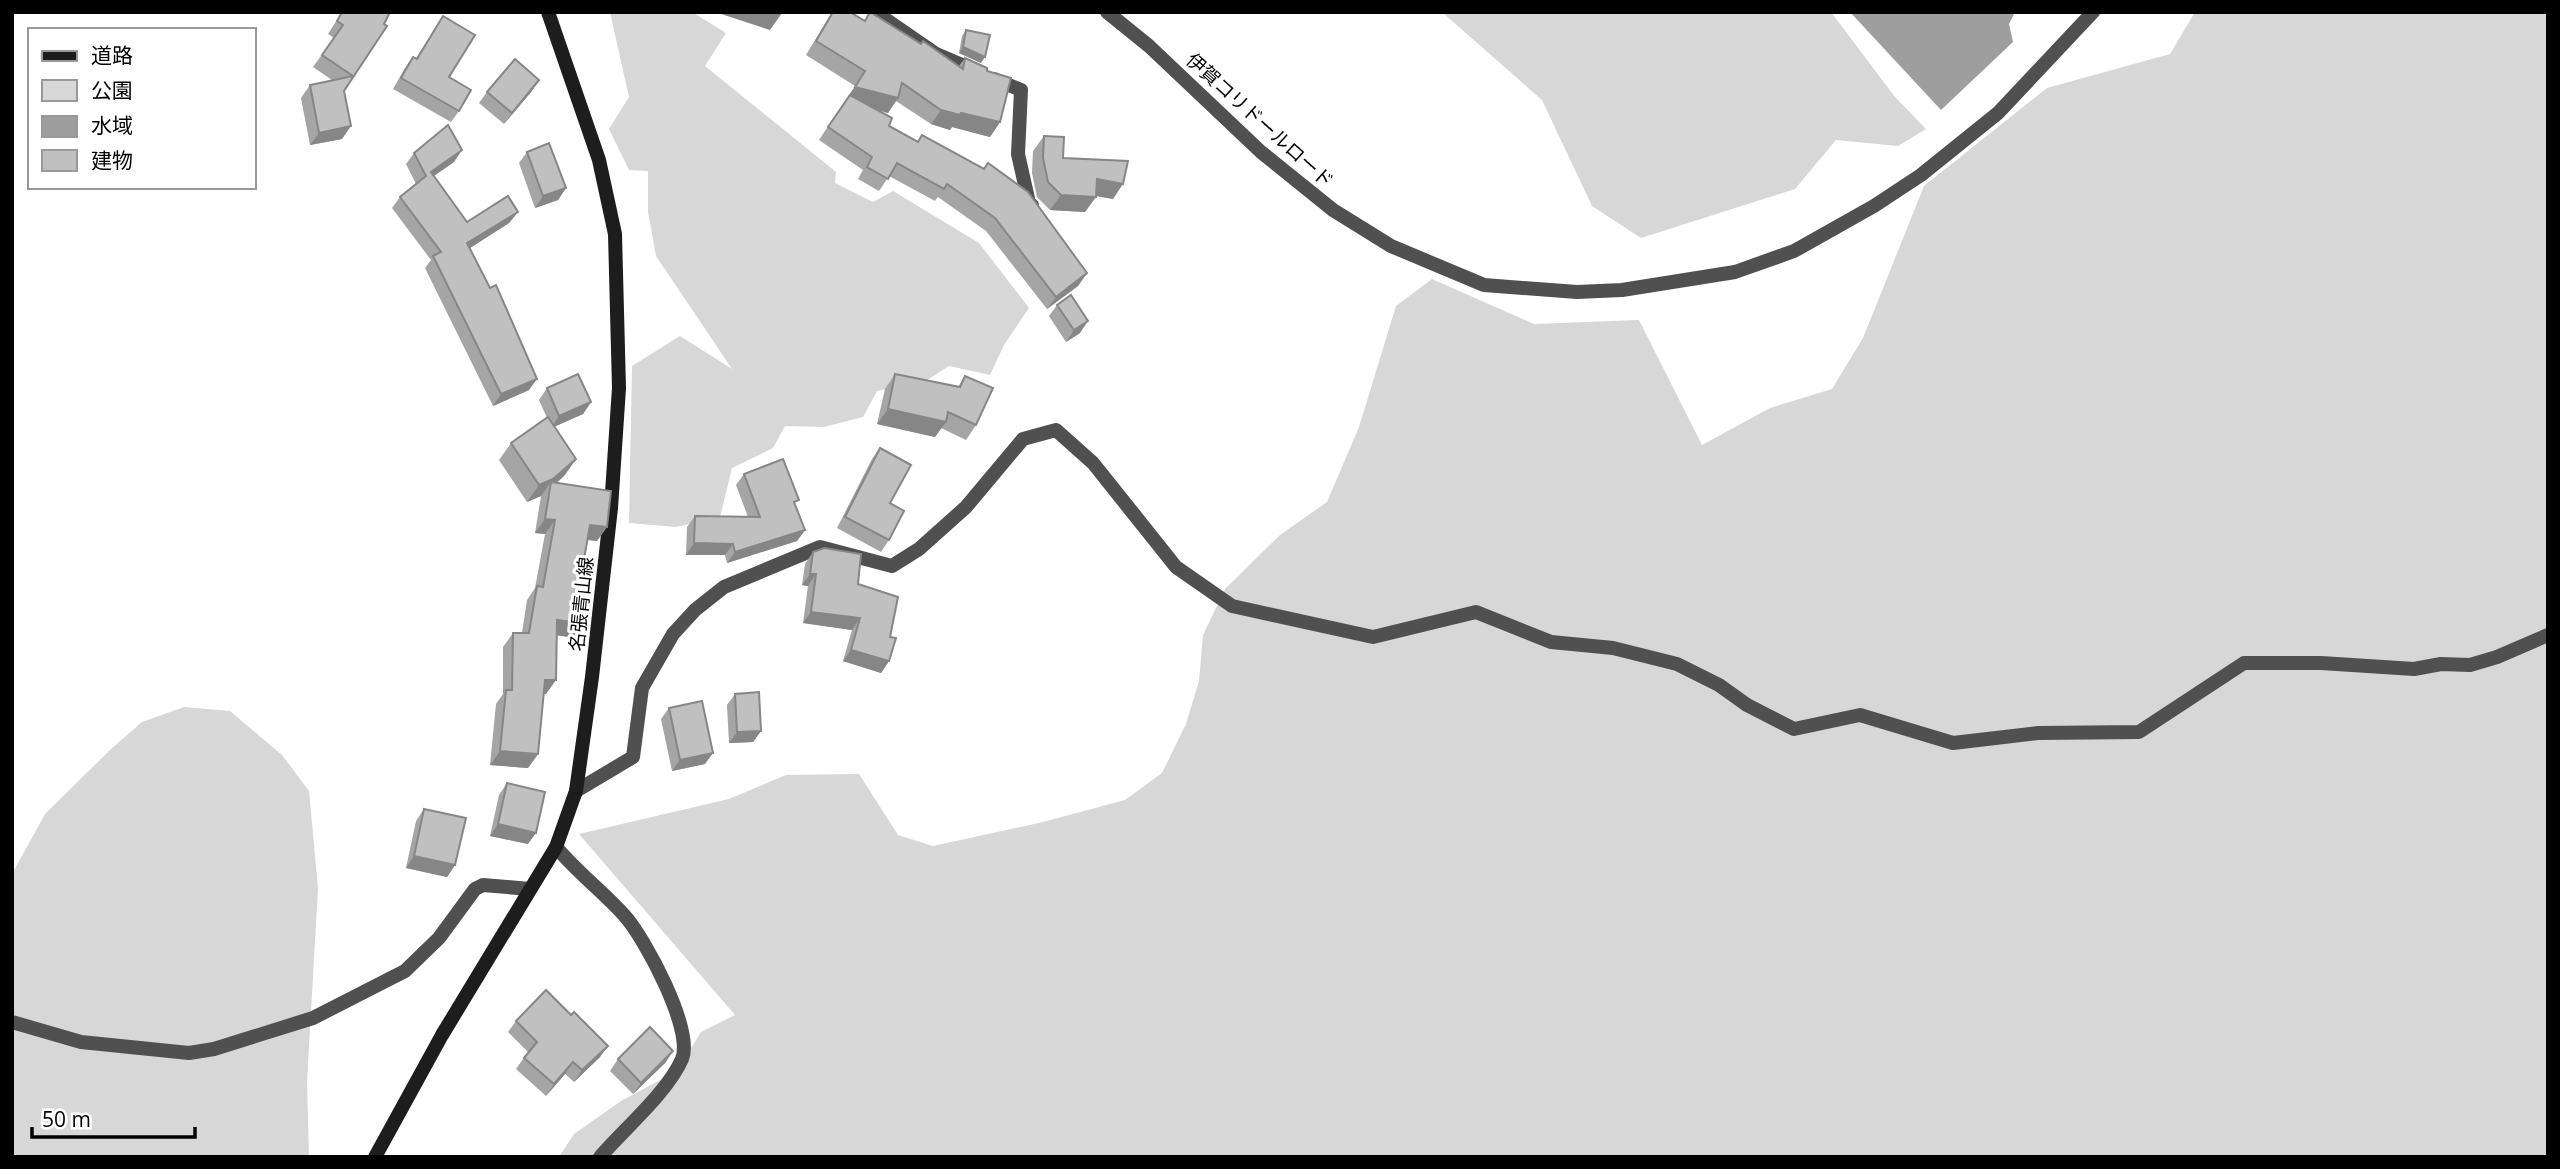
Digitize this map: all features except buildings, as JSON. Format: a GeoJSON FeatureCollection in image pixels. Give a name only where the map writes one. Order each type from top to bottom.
{"type":"FeatureCollection","features":[{"type":"Feature","properties":{"kind":"main road","name":"名張青山線"},"geometry":{"type":"LineString","coordinates":[[375,1157],[442,1035],[556,847],[576,791],[604,573],[618,401],[615,234],[599,160],[548,12]]}},
{"type":"Feature","properties":{"kind":"street"},"geometry":{"type":"LineString","coordinates":[[874,12],[936,54],[1021,90],[1018,154],[1029,204],[1043,216]]}},
{"type":"Feature","properties":{"kind":"street","name":"伊賀コリドールロード"},"geometry":{"type":"LineString","coordinates":[[1108,12],[1149,46],[1261,152],[1333,210],[1391,246],[1484,285],[1577,292],[1622,290],[1735,272],[1794,251],[1921,175],[1998,113],[2093,12]]}},
{"type":"Feature","properties":{"kind":"street"},"geometry":{"type":"LineString","coordinates":[[576,791],[633,757],[642,688],[673,634],[695,610],[724,587],[820,547],[891,566],[919,549],[965,507],[1023,439],[1056,430],[1093,463],[1176,567],[1232,606],[1373,637],[1476,612],[1551,642],[1613,648],[1677,664],[1794,729],[1860,715],[1953,743],[2038,733],[2139,732],[2244,663],[2321,663],[2414,669],[2441,664],[2470,664],[2497,657],[2548,635]]}},
{"type":"Feature","properties":{"kind":"street"},"geometry":{"type":"LineString","coordinates":[[556,847],[577,872],[624,915],[680,1017],[685,1034],[683,1057],[670,1080],[600,1157]]}},
{"type":"Feature","properties":{"kind":"street"},"geometry":{"type":"LineString","coordinates":[[12,1022],[81,1042],[190,1053],[214,1049],[313,1018],[405,971],[439,937],[475,889],[483,885],[530,889]]}},
{"type":"Feature","properties":{"kind":"green space"},"geometry":{"type":"Polygon","coordinates":[[[610,12],[692,12],[726,33],[705,66],[836,172],[835,183],[873,202],[893,191],[979,243],[1029,308],[1004,345],[990,375],[949,366],[924,382],[877,391],[863,417],[824,427],[785,426],[773,448],[732,468],[720,517],[676,527],[629,523],[632,366],[680,336],[732,369],[656,256],[648,212],[648,171],[629,170],[609,129],[629,97],[610,12]]]}},
{"type":"Feature","properties":{"kind":"green space"},"geometry":{"type":"Polygon","coordinates":[[[1442,12],[1831,12],[1895,97],[1926,129],[1898,146],[1836,140],[1795,189],[1641,238],[1592,206],[1542,100],[1442,12]]]}},
{"type":"Feature","properties":{"kind":"green space"},"geometry":{"type":"Polygon","coordinates":[[[2195,12],[2548,12],[2548,1157],[559,1157],[574,1134],[621,1101],[677,1071],[701,1032],[735,1015],[579,834],[729,799],[786,775],[859,774],[898,835],[933,846],[1043,822],[1125,800],[1162,773],[1186,724],[1199,681],[1203,635],[1225,589],[1280,535],[1327,502],[1359,427],[1396,306],[1432,279],[1534,324],[1639,320],[1702,445],[1770,408],[1832,389],[1863,338],[1924,186],[2047,88],[2170,54],[2195,12]]]}},
{"type":"Feature","properties":{"kind":"green space"},"geometry":{"type":"Polygon","coordinates":[[[184,707],[230,711],[282,755],[309,791],[318,888],[307,1082],[309,1157],[12,1157],[12,874],[45,814],[111,749],[142,722],[184,707]]]}},
{"type":"Feature","properties":{"kind":"water"},"geometry":{"type":"Polygon","coordinates":[[[1850,12],[2015,12],[2009,24],[2013,42],[1941,110],[1850,12]]]}}]}
